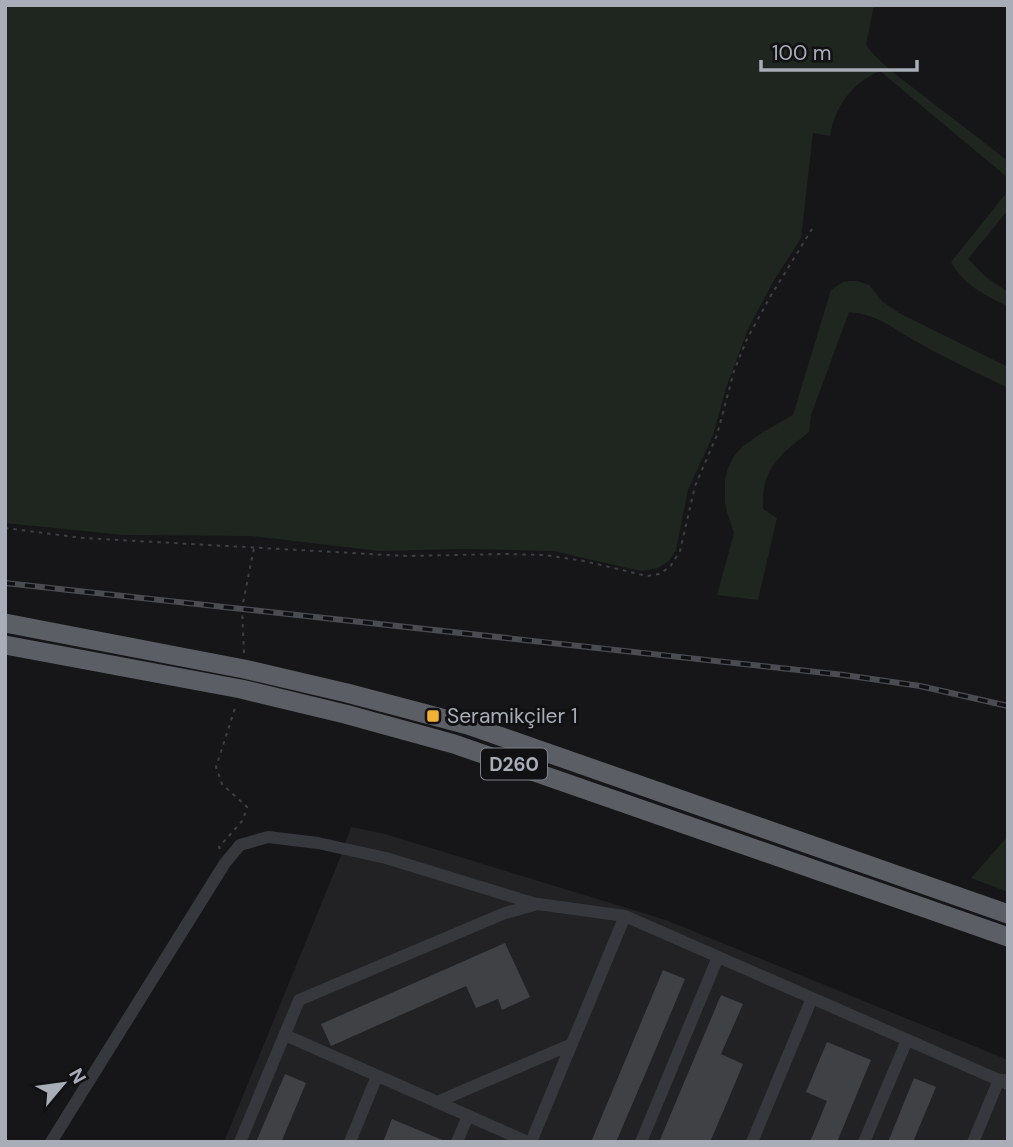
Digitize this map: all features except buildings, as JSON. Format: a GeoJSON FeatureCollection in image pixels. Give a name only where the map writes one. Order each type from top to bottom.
{"type":"FeatureCollection","features":[{"type":"Feature","properties":{"kind":"highway","name":"D260"},"geometry":{"type":"LineString","coordinates":[[5,623],[244,669],[468,725],[1008,914]]}},
{"type":"Feature","properties":{"kind":"highway","name":"D260"},"geometry":{"type":"LineString","coordinates":[[5,645],[240,689],[345,713],[454,744],[1008,937]]}},
{"type":"Feature","properties":{"kind":"street"},"geometry":{"type":"LineString","coordinates":[[51,1142],[225,863],[240,845],[268,837],[318,843],[386,858],[538,904],[625,916],[1005,1081],[973,1142]]}},
{"type":"Feature","properties":{"kind":"street"},"geometry":{"type":"LineString","coordinates":[[240,1142],[299,1000],[505,913],[538,904]]}},
{"type":"Feature","properties":{"kind":"street"},"geometry":{"type":"LineString","coordinates":[[285,1035],[529,1142],[625,916]]}},
{"type":"Feature","properties":{"kind":"street"},"geometry":{"type":"LineString","coordinates":[[641,1142],[718,957]]}},
{"type":"Feature","properties":{"kind":"street"},"geometry":{"type":"LineString","coordinates":[[752,1142],[812,998]]}},
{"type":"Feature","properties":{"kind":"street"},"geometry":{"type":"LineString","coordinates":[[864,1142],[907,1040]]}},
{"type":"Feature","properties":{"kind":"street"},"geometry":{"type":"LineString","coordinates":[[437,1102],[572,1044]]}},
{"type":"Feature","properties":{"kind":"street"},"geometry":{"type":"LineString","coordinates":[[349,1142],[377,1076]]}},
{"type":"Feature","properties":{"kind":"street"},"geometry":{"type":"LineString","coordinates":[[457,1142],[468,1116]]}},
{"type":"Feature","properties":{"kind":"path"},"geometry":{"type":"LineString","coordinates":[[5,527],[83,538],[406,556],[525,554],[564,557],[653,576],[675,561],[680,551],[695,486],[717,435],[734,371],[747,339],[812,229]]}},
{"type":"Feature","properties":{"kind":"path"},"geometry":{"type":"LineString","coordinates":[[244,669],[242,608],[255,547]]}},
{"type":"Feature","properties":{"kind":"path"},"geometry":{"type":"LineString","coordinates":[[225,863],[219,846],[243,820],[247,807],[222,784],[216,766],[240,689]]}},
{"type":"Feature","properties":{"kind":"shaded area"},"geometry":{"type":"Polygon","coordinates":[[[5,5],[874,5],[866,45],[890,70],[1008,161],[1008,178],[880,71],[861,82],[846,97],[836,115],[830,136],[813,133],[801,238],[748,329],[726,388],[713,435],[688,490],[676,550],[669,561],[658,568],[641,571],[553,551],[379,551],[251,536],[123,535],[5,523],[5,5]]]}},
{"type":"Feature","properties":{"kind":"shaded area"},"geometry":{"type":"Polygon","coordinates":[[[1008,191],[1008,210],[968,259],[986,277],[1008,292],[1008,306],[975,288],[951,262],[1008,191]]]}},
{"type":"Feature","properties":{"kind":"shaded area"},"geometry":{"type":"Polygon","coordinates":[[[857,281],[869,285],[882,301],[899,313],[1008,367],[1008,388],[940,355],[878,319],[849,312],[811,415],[809,432],[774,464],[765,483],[763,509],[777,518],[758,600],[717,595],[734,533],[725,502],[728,468],[743,446],[793,415],[831,290],[843,282],[857,281]]]}},
{"type":"Feature","properties":{"kind":"shaded area"},"geometry":{"type":"Polygon","coordinates":[[[351,827],[385,834],[666,920],[1008,1060],[1008,1142],[224,1142],[351,827]]]}},
{"type":"Feature","properties":{"kind":"shaded area"},"geometry":{"type":"Polygon","coordinates":[[[1008,836],[1008,892],[971,878],[1008,836]]]}},
{"type":"Feature","properties":{"kind":"railway"},"geometry":{"type":"LineString","coordinates":[[5,583],[844,675],[920,686],[1008,706]]}},
{"type":"Feature","properties":{"kind":"place","name":"Seramikçiler 1"},"geometry":{"type":"Point","coordinates":[433,716]}}]}
